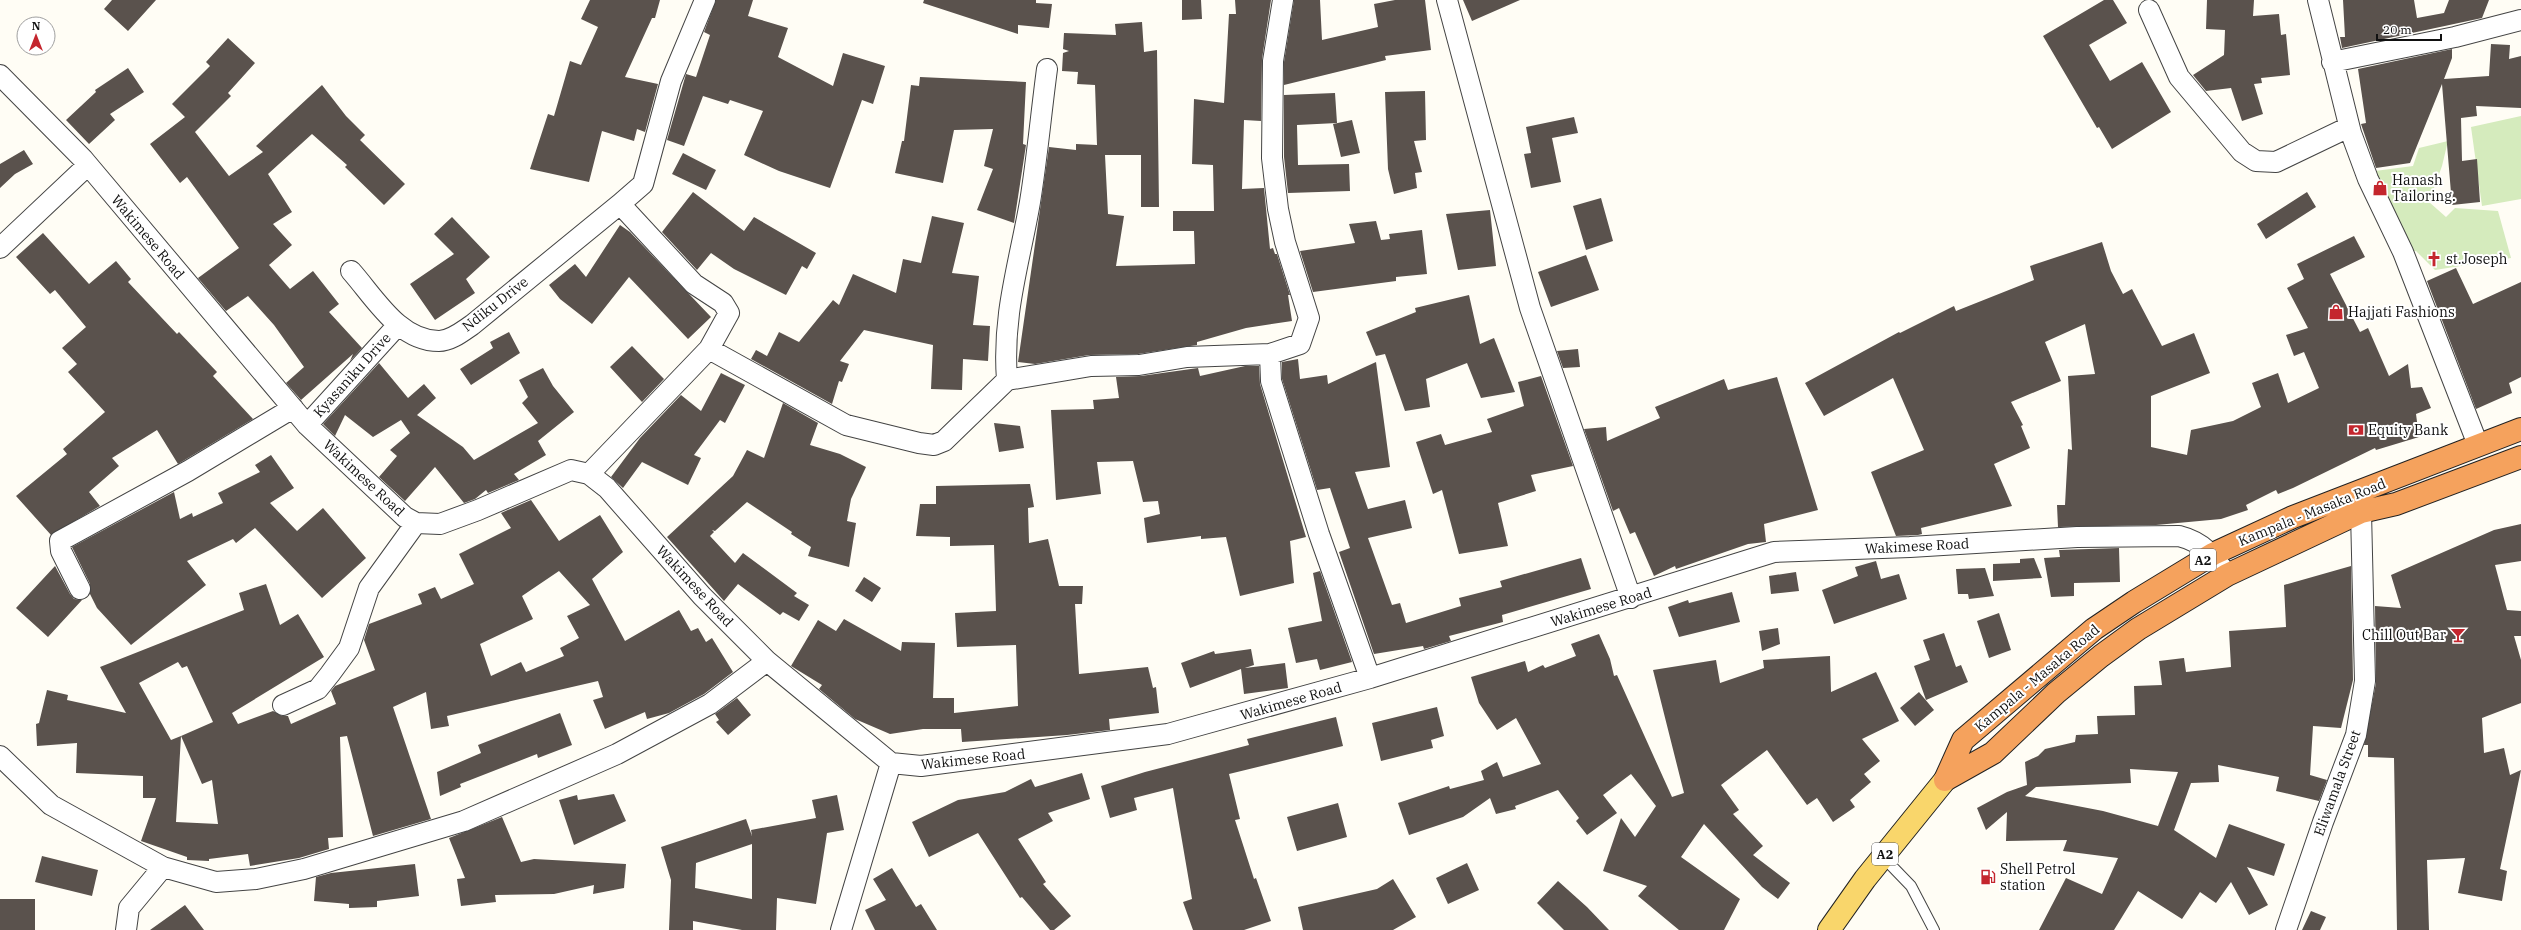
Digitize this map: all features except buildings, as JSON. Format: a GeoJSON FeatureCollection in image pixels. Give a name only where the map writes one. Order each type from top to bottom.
{"type":"FeatureCollection","features":[{"type":"Feature","properties":{"kind":"highway","name":"Kampala - Masaka Road"},"geometry":{"type":"LineString","coordinates":[[1945,780],[1963,740],[2039,674],[2094,629],[2213,554],[2293,517],[2478,445],[2521,430]]}},
{"type":"Feature","properties":{"kind":"highway","name":"Kampala - Masaka Road"},"geometry":{"type":"LineString","coordinates":[[1945,780],[1993,753],[2056,694],[2100,656],[2138,630],[2227,575],[2361,512],[2396,504],[2521,457]]}},
{"type":"Feature","properties":{"kind":"main road","name":"Kampala - Masaka Road"},"geometry":{"type":"LineString","coordinates":[[1829,930],[1883,857],[1945,780]]}},
{"type":"Feature","properties":{"kind":"street","name":"Ndiku Drive"},"geometry":{"type":"LineString","coordinates":[[351,271],[397,326],[429,339],[440,341],[450,338],[472,325],[643,184],[671,81],[705,0]]}},
{"type":"Feature","properties":{"kind":"street"},"geometry":{"type":"LineString","coordinates":[[709,349],[846,425],[919,443],[934,445],[944,440],[1007,380],[1091,366],[1138,365],[1187,357],[1270,354],[1300,344],[1309,318],[1285,242],[1278,209],[1272,158],[1273,61],[1283,0]]}},
{"type":"Feature","properties":{"kind":"street"},"geometry":{"type":"LineString","coordinates":[[1447,0],[1530,308],[1631,598]]}},
{"type":"Feature","properties":{"kind":"street"},"geometry":{"type":"LineString","coordinates":[[2318,0],[2349,127],[2368,180],[2403,252],[2478,445]]}},
{"type":"Feature","properties":{"kind":"street"},"geometry":{"type":"LineString","coordinates":[[2149,10],[2179,77],[2242,152],[2256,161],[2276,162],[2349,127]]}},
{"type":"Feature","properties":{"kind":"street"},"geometry":{"type":"LineString","coordinates":[[2332,62],[2455,37],[2521,20]]}},
{"type":"Feature","properties":{"kind":"street"},"geometry":{"type":"LineString","coordinates":[[1007,380],[1004,347],[1007,322],[1014,274],[1030,202],[1047,69]]}},
{"type":"Feature","properties":{"kind":"street","name":"Wakimese Road"},"geometry":{"type":"LineString","coordinates":[[0,75],[88,165],[307,425],[404,517],[416,523],[434,524],[451,520],[571,470],[589,474],[607,488],[702,596],[767,661],[891,763],[921,766],[1168,734],[1370,678],[1631,598],[1774,552],[2149,535],[2179,536],[2193,540],[2213,554],[2227,575]]}},
{"type":"Feature","properties":{"kind":"street"},"geometry":{"type":"LineString","coordinates":[[0,248],[88,165]]}},
{"type":"Feature","properties":{"kind":"street"},"geometry":{"type":"LineString","coordinates":[[589,474],[709,349],[729,313],[723,303],[694,284],[620,204]]}},
{"type":"Feature","properties":{"kind":"street","name":"Kyasaniku Drive"},"geometry":{"type":"LineString","coordinates":[[307,425],[397,326]]}},
{"type":"Feature","properties":{"kind":"street"},"geometry":{"type":"LineString","coordinates":[[1270,354],[1271,381],[1319,534],[1370,678]]}},
{"type":"Feature","properties":{"kind":"street"},"geometry":{"type":"LineString","coordinates":[[80,590],[61,551],[60,541],[188,471],[293,408]]}},
{"type":"Feature","properties":{"kind":"street","name":"Eliwamala Street"},"geometry":{"type":"LineString","coordinates":[[2286,930],[2323,822],[2356,735],[2365,681],[2361,512]]}},
{"type":"Feature","properties":{"kind":"street"},"geometry":{"type":"LineString","coordinates":[[283,705],[318,689],[330,674],[349,648],[369,588],[416,523]]}},
{"type":"Feature","properties":{"kind":"street"},"geometry":{"type":"LineString","coordinates":[[0,756],[51,805],[163,867],[216,882],[256,878],[304,869],[464,821],[618,754],[710,704],[767,661]]}},
{"type":"Feature","properties":{"kind":"street"},"geometry":{"type":"LineString","coordinates":[[841,930],[891,763]]}},
{"type":"Feature","properties":{"kind":"street"},"geometry":{"type":"LineString","coordinates":[[126,930],[129,908],[163,867]]}},
{"type":"Feature","properties":{"kind":"lane"},"geometry":{"type":"LineString","coordinates":[[1883,857],[1911,886],[1934,930]]}},
{"type":"Feature","properties":{"kind":"green space"},"geometry":{"type":"Polygon","coordinates":[[[2521,116],[2521,199],[2482,206],[2471,127],[2521,116]]]}},
{"type":"Feature","properties":{"kind":"green space"},"geometry":{"type":"Polygon","coordinates":[[[2448,141],[2442,166],[2429,202],[2446,217],[2455,208],[2498,211],[2511,258],[2435,270],[2416,251],[2403,252],[2375,171],[2413,166],[2419,148],[2448,141]]]}},
{"type":"Feature","properties":{"kind":"place","name":"Hanash Tailoring."},"geometry":{"type":"Point","coordinates":[2380,188]}},
{"type":"Feature","properties":{"kind":"place","name":"st.Joseph"},"geometry":{"type":"Point","coordinates":[2434,259]}},
{"type":"Feature","properties":{"kind":"place","name":"Hajjati Fashions"},"geometry":{"type":"Point","coordinates":[2336,312]}},
{"type":"Feature","properties":{"kind":"place","name":"Equity Bank"},"geometry":{"type":"Point","coordinates":[2356,430]}},
{"type":"Feature","properties":{"kind":"place","name":"Chill Out Bar"},"geometry":{"type":"Point","coordinates":[2458,635]}},
{"type":"Feature","properties":{"kind":"place","name":"Shell Petrol station"},"geometry":{"type":"Point","coordinates":[1988,877]}}]}
